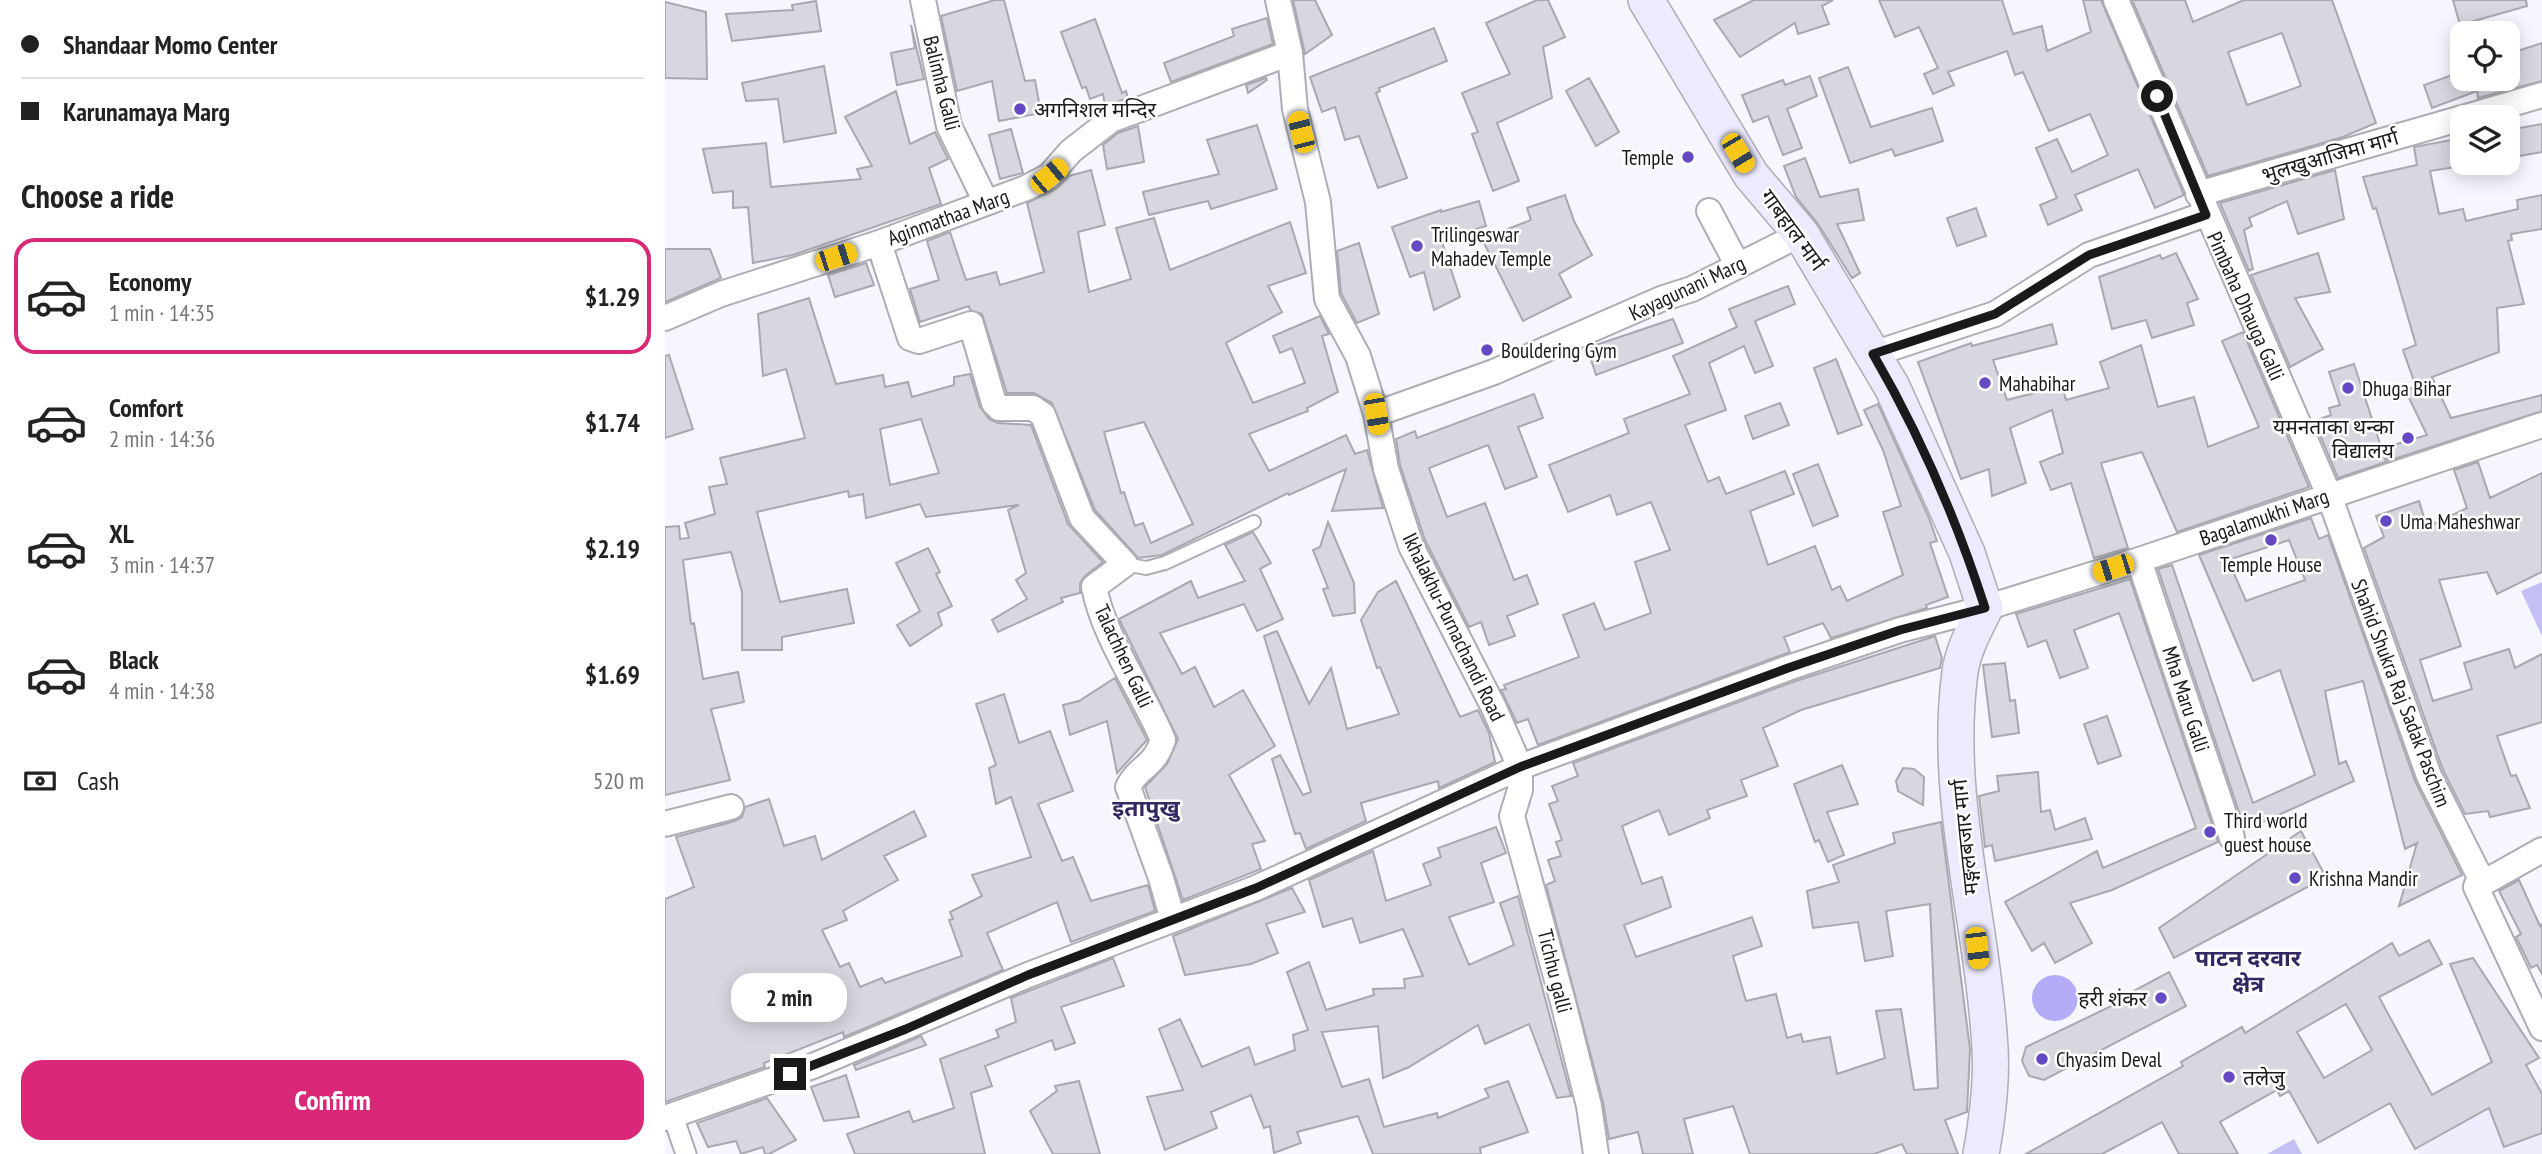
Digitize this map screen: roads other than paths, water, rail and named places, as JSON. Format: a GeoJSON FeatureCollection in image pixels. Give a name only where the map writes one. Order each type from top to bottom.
{"type":"FeatureCollection","features":[{"type":"Feature","properties":{"kind":"main road","name":"गाबहाल मार्ग"},"geometry":{"type":"LineString","coordinates":[[1646,0],[1751,174],[1801,234],[1892,387],[1967,553],[1985,608]]}},
{"type":"Feature","properties":{"kind":"main road","name":"मङ्गलबजार मार्ग"},"geometry":{"type":"LineString","coordinates":[[1981,1154],[1990,1049],[1957,785],[1957,728],[1960,670],[1973,631],[1985,608]]}},
{"type":"Feature","properties":{"kind":"street","name":"Balimha Galli"},"geometry":{"type":"LineString","coordinates":[[923,0],[949,126],[986,202]]}},
{"type":"Feature","properties":{"kind":"street","name":"Ikhalakhu-Purnachandi Road"},"geometry":{"type":"LineString","coordinates":[[1277,0],[1290,52],[1291,89],[1318,202],[1328,299],[1359,356],[1376,414],[1386,469],[1411,546],[1495,708],[1520,778]]}},
{"type":"Feature","properties":{"kind":"street","name":"Pimbaha Dhauga Galli"},"geometry":{"type":"LineString","coordinates":[[2116,0],[2329,495]]}},
{"type":"Feature","properties":{"kind":"street","name":"Aginmathaa Marg"},"geometry":{"type":"LineString","coordinates":[[665,318],[758,281],[879,243],[1049,176],[1062,166],[1071,151],[1111,120],[1290,52]]}},
{"type":"Feature","properties":{"kind":"street","name":"भुलखुआजिमा मार्ग"},"geometry":{"type":"LineString","coordinates":[[2508,105],[2542,95]]}},
{"type":"Feature","properties":{"kind":"street","name":"भुलखुआजिमा मार्ग"},"geometry":{"type":"LineString","coordinates":[[1873,354],[1995,314],[2089,255],[2202,204],[2450,123]]}},
{"type":"Feature","properties":{"kind":"street"},"geometry":{"type":"LineString","coordinates":[[1709,211],[1738,266]]}},
{"type":"Feature","properties":{"kind":"street","name":"Kayagunani Marg"},"geometry":{"type":"LineString","coordinates":[[1376,414],[1506,367],[1661,299],[1692,289],[1801,234]]}},
{"type":"Feature","properties":{"kind":"street"},"geometry":{"type":"LineString","coordinates":[[879,243],[910,338],[919,341],[971,324],[994,403],[999,408],[1033,408],[1043,415],[1082,518],[1125,564]]}},
{"type":"Feature","properties":{"kind":"street","name":"Bagalamukhi Marg"},"geometry":{"type":"LineString","coordinates":[[669,1117],[813,1066],[1028,975],[1256,888],[1788,668],[1900,630],[1985,608],[2139,560],[2542,425]]}},
{"type":"Feature","properties":{"kind":"street","name":"Shahid Shukra Raj Sadak Paschim"},"geometry":{"type":"LineString","coordinates":[[2329,495],[2429,776],[2480,877],[2476,887],[2542,1028]]}},
{"type":"Feature","properties":{"kind":"street","name":"Mha Maru Galli"},"geometry":{"type":"LineString","coordinates":[[2139,560],[2232,838]]}},
{"type":"Feature","properties":{"kind":"street","name":"Talachhen Galli"},"geometry":{"type":"LineString","coordinates":[[1125,564],[1094,587],[1117,649],[1145,699],[1163,740],[1156,760],[1132,778],[1128,788],[1161,878],[1173,920]]}},
{"type":"Feature","properties":{"kind":"street","name":"Tichhu galli"},"geometry":{"type":"LineString","coordinates":[[1520,778],[1512,816],[1563,1002],[1588,1106],[1596,1154]]}},
{"type":"Feature","properties":{"kind":"street"},"geometry":{"type":"LineString","coordinates":[[665,824],[731,807]]}},
{"type":"Feature","properties":{"kind":"street"},"geometry":{"type":"LineString","coordinates":[[2476,887],[2542,850]]}},
{"type":"Feature","properties":{"kind":"street"},"geometry":{"type":"LineString","coordinates":[[669,1117],[686,1154]]}},
{"type":"Feature","properties":{"kind":"lane"},"geometry":{"type":"LineString","coordinates":[[1125,564],[1146,568],[1165,563],[1254,522]]}},
{"type":"Feature","properties":{"kind":"place","name":"अगनिशल मन्दिर"},"geometry":{"type":"Point","coordinates":[1020,109]}},
{"type":"Feature","properties":{"kind":"place","name":"Temple"},"geometry":{"type":"Point","coordinates":[1688,157]}},
{"type":"Feature","properties":{"kind":"place","name":"Trilingeswar Mahadev Temple"},"geometry":{"type":"Point","coordinates":[1417,246]}},
{"type":"Feature","properties":{"kind":"place","name":"Bouldering Gym"},"geometry":{"type":"Point","coordinates":[1487,350]}},
{"type":"Feature","properties":{"kind":"place","name":"Mahabihar"},"geometry":{"type":"Point","coordinates":[1985,383]}},
{"type":"Feature","properties":{"kind":"place","name":"Dhuga Bihar"},"geometry":{"type":"Point","coordinates":[2348,388]}},
{"type":"Feature","properties":{"kind":"place","name":"यमनताका थन्का विद्यालय"},"geometry":{"type":"Point","coordinates":[2408,438]}},
{"type":"Feature","properties":{"kind":"place","name":"Uma Maheshwar"},"geometry":{"type":"Point","coordinates":[2386,521]}},
{"type":"Feature","properties":{"kind":"place","name":"Temple House"},"geometry":{"type":"Point","coordinates":[2271,540]}},
{"type":"Feature","properties":{"kind":"place","name":"Third world guest house"},"geometry":{"type":"Point","coordinates":[2210,832]}},
{"type":"Feature","properties":{"kind":"place","name":"Krishna Mandir"},"geometry":{"type":"Point","coordinates":[2295,878]}},
{"type":"Feature","properties":{"kind":"place","name":"हरी शंकर"},"geometry":{"type":"Point","coordinates":[2161,998]}},
{"type":"Feature","properties":{"kind":"place","name":"Chyasim Deval"},"geometry":{"type":"Point","coordinates":[2042,1059]}},
{"type":"Feature","properties":{"kind":"place","name":"तलेजु"},"geometry":{"type":"Point","coordinates":[2229,1077]}},
{"type":"Feature","properties":{"kind":"district","name":"इतापुखु"},"geometry":{"type":"Point","coordinates":[1146,807]}},
{"type":"Feature","properties":{"kind":"district","name":"पाटन दरवार क्षेत्र"},"geometry":{"type":"Point","coordinates":[2248,970]}}]}
